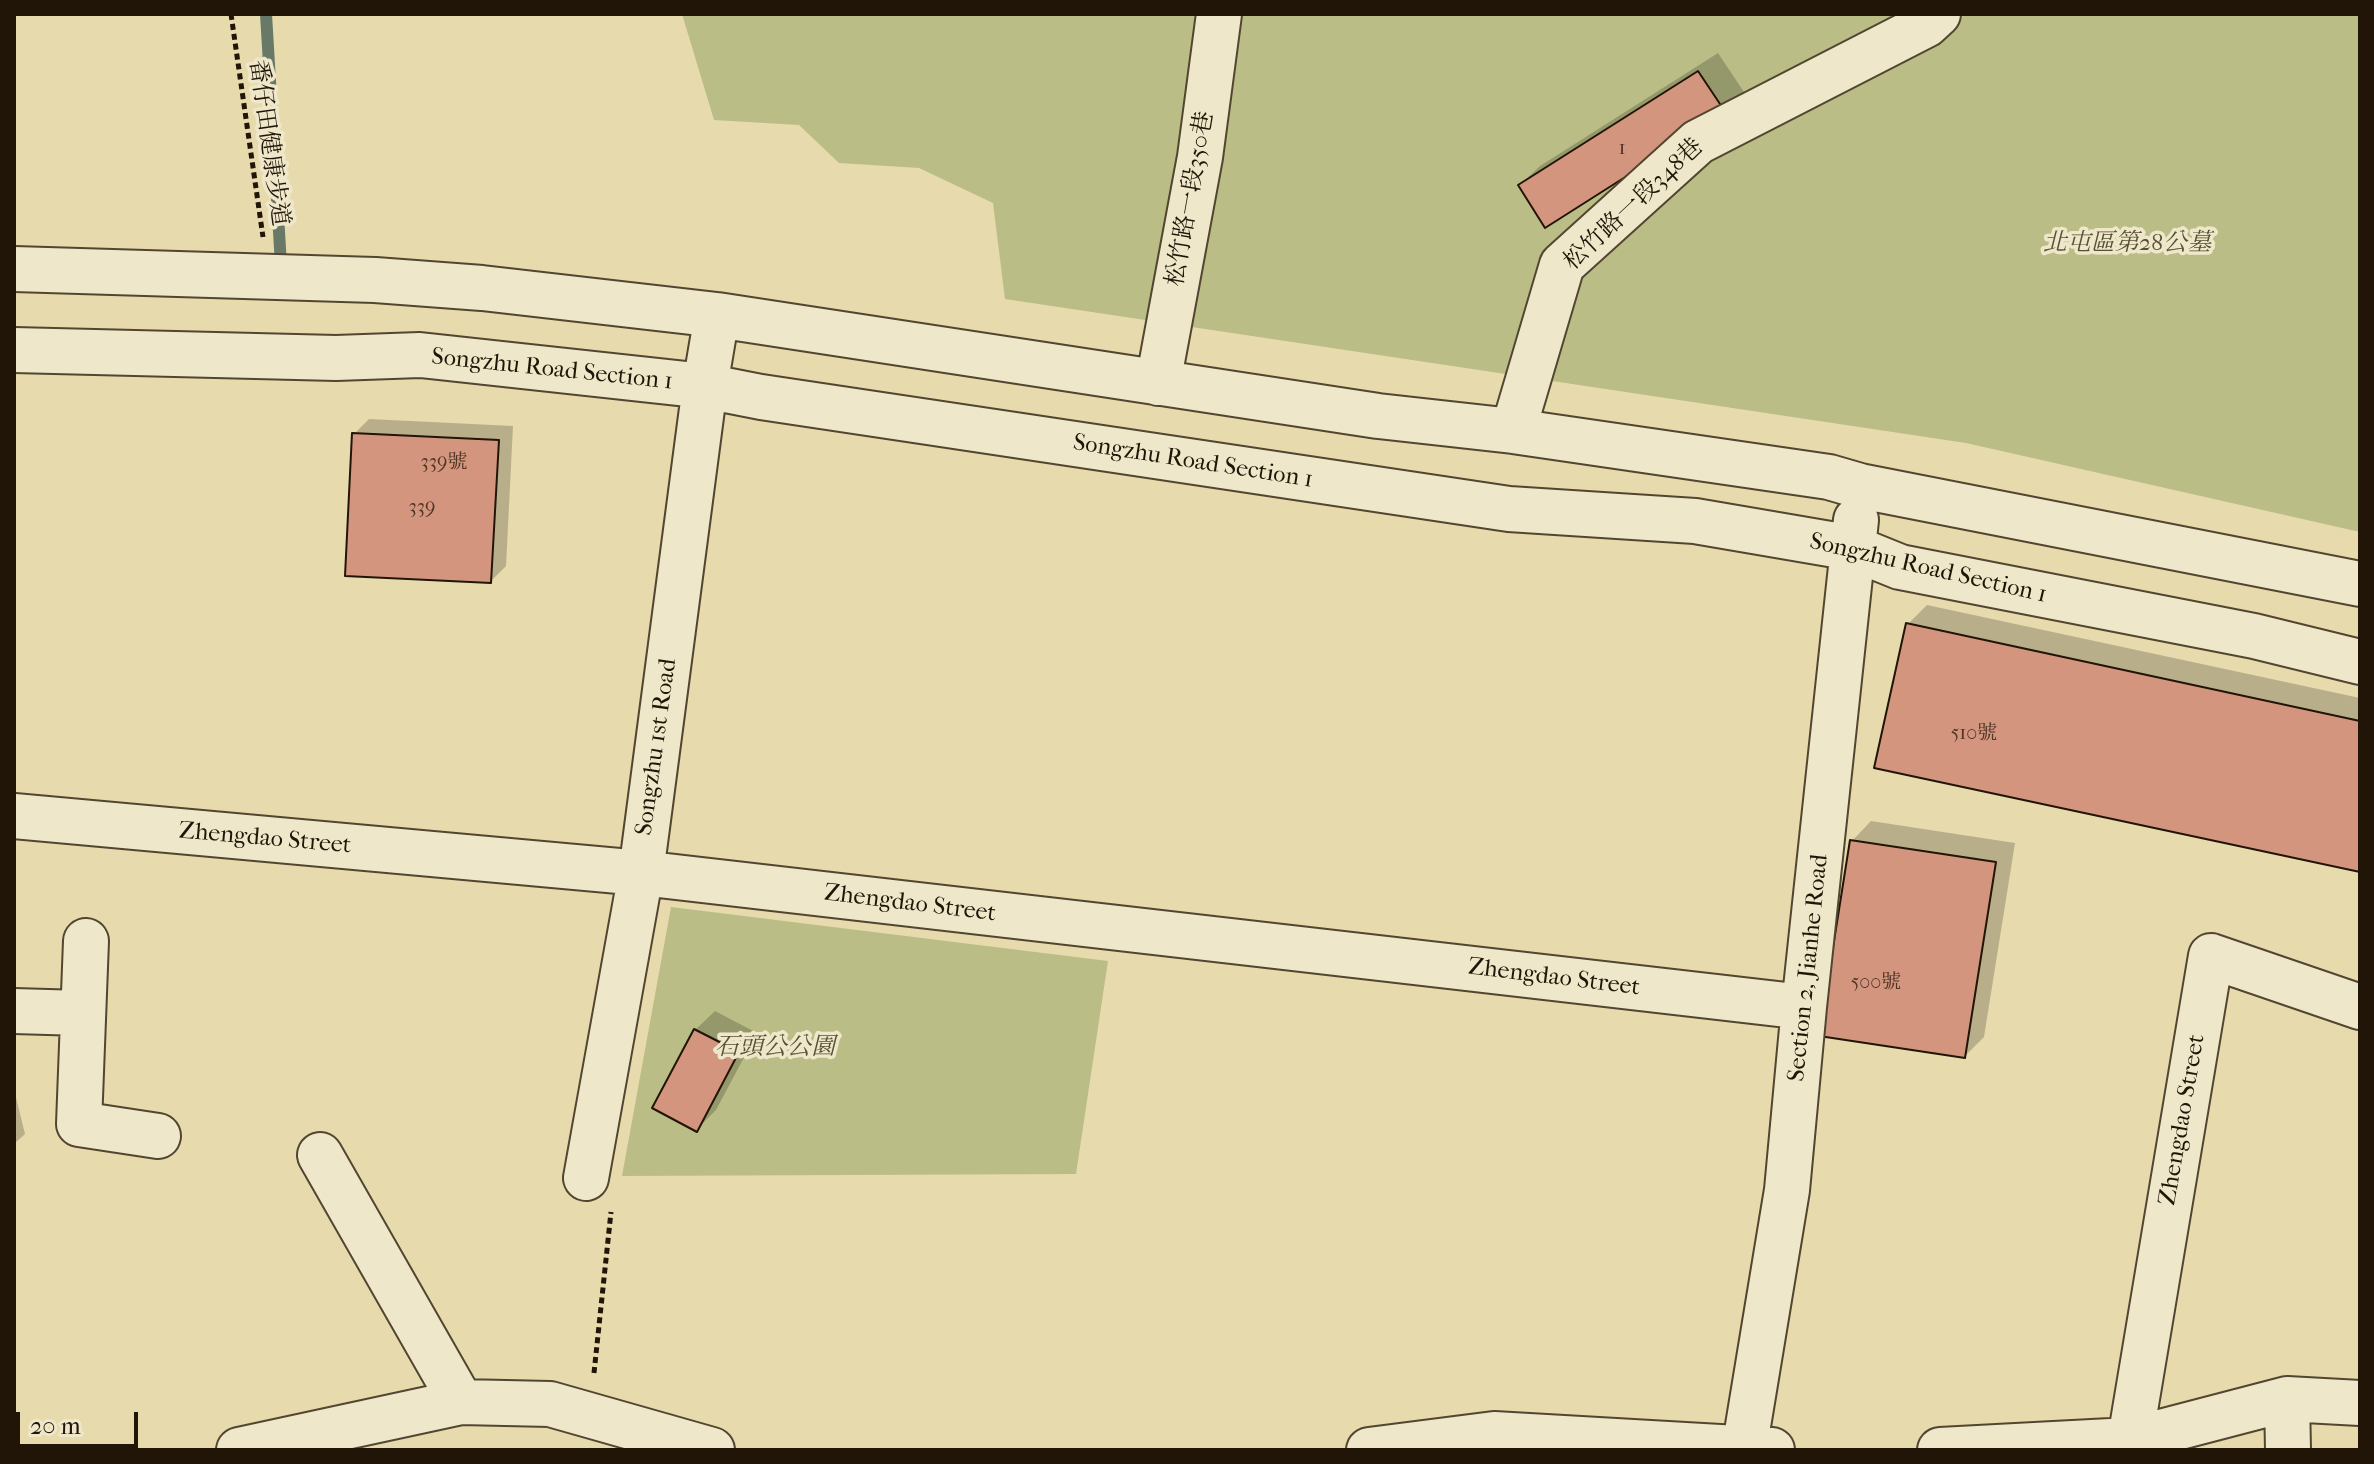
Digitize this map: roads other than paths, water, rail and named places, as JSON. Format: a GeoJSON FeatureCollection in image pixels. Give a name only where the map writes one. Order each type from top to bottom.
{"type":"FeatureCollection","features":[{"type":"Feature","properties":{"kind":"street","name":"松竹路一段350巷"},"geometry":{"type":"LineString","coordinates":[[1158,383],[1200,157],[1219,14]]}},
{"type":"Feature","properties":{"kind":"street","name":"松竹路一段348巷"},"geometry":{"type":"LineString","coordinates":[[1513,431],[1562,265],[1698,142],[1926,25],[1938,14]]}},
{"type":"Feature","properties":{"kind":"street"},"geometry":{"type":"LineString","coordinates":[[14,269],[375,280],[482,288],[717,315],[1378,416],[1513,431],[1829,477],[1860,486],[2360,584]]}},
{"type":"Feature","properties":{"kind":"street","name":"Songzhu 1st Road"},"geometry":{"type":"LineString","coordinates":[[599,1194],[705,386],[717,315]]}},
{"type":"Feature","properties":{"kind":"street","name":"Songzhu Road Section 1"},"geometry":{"type":"LineString","coordinates":[[14,350],[336,358],[420,355],[705,386],[761,397],[1509,509],[1695,521],[1853,548],[1900,567],[2254,636],[2360,662]]}},
{"type":"Feature","properties":{"kind":"street","name":"Section 2, Jianhe Road"},"geometry":{"type":"LineString","coordinates":[[1753,1449],[1787,1190],[1860,486]]}},
{"type":"Feature","properties":{"kind":"street","name":"Zhengdao Street"},"geometry":{"type":"LineString","coordinates":[[14,816],[641,873],[1804,1007]]}},
{"type":"Feature","properties":{"kind":"street"},"geometry":{"type":"LineString","coordinates":[[86,941],[79,1124],[158,1136]]}},
{"type":"Feature","properties":{"kind":"street","name":"Zhengdao Street"},"geometry":{"type":"LineString","coordinates":[[2130,1440],[2211,956],[2360,1007]]}},
{"type":"Feature","properties":{"kind":"street"},"geometry":{"type":"LineString","coordinates":[[14,1011],[82,1013]]}},
{"type":"Feature","properties":{"kind":"street"},"geometry":{"type":"LineString","coordinates":[[320,1155],[461,1402]]}},
{"type":"Feature","properties":{"kind":"street"},"geometry":{"type":"LineString","coordinates":[[2287,1399],[2288,1450]]}},
{"type":"Feature","properties":{"kind":"street"},"geometry":{"type":"LineString","coordinates":[[1940,1450],[2130,1440],[2287,1399],[2360,1403]]}},
{"type":"Feature","properties":{"kind":"street"},"geometry":{"type":"LineString","coordinates":[[239,1450],[461,1402],[550,1404],[712,1450]]}},
{"type":"Feature","properties":{"kind":"street"},"geometry":{"type":"LineString","coordinates":[[1369,1450],[1494,1434],[1593,1444],[1753,1449]]}},
{"type":"Feature","properties":{"kind":"waterway"},"geometry":{"type":"LineString","coordinates":[[266,14],[281,265]]}},
{"type":"Feature","properties":{"kind":"park label","name":"北屯區第28公墓"},"geometry":{"type":"Point","coordinates":[2127,244]}},
{"type":"Feature","properties":{"kind":"park label","name":"石頭公公園"},"geometry":{"type":"Point","coordinates":[775,1048]}}]}
